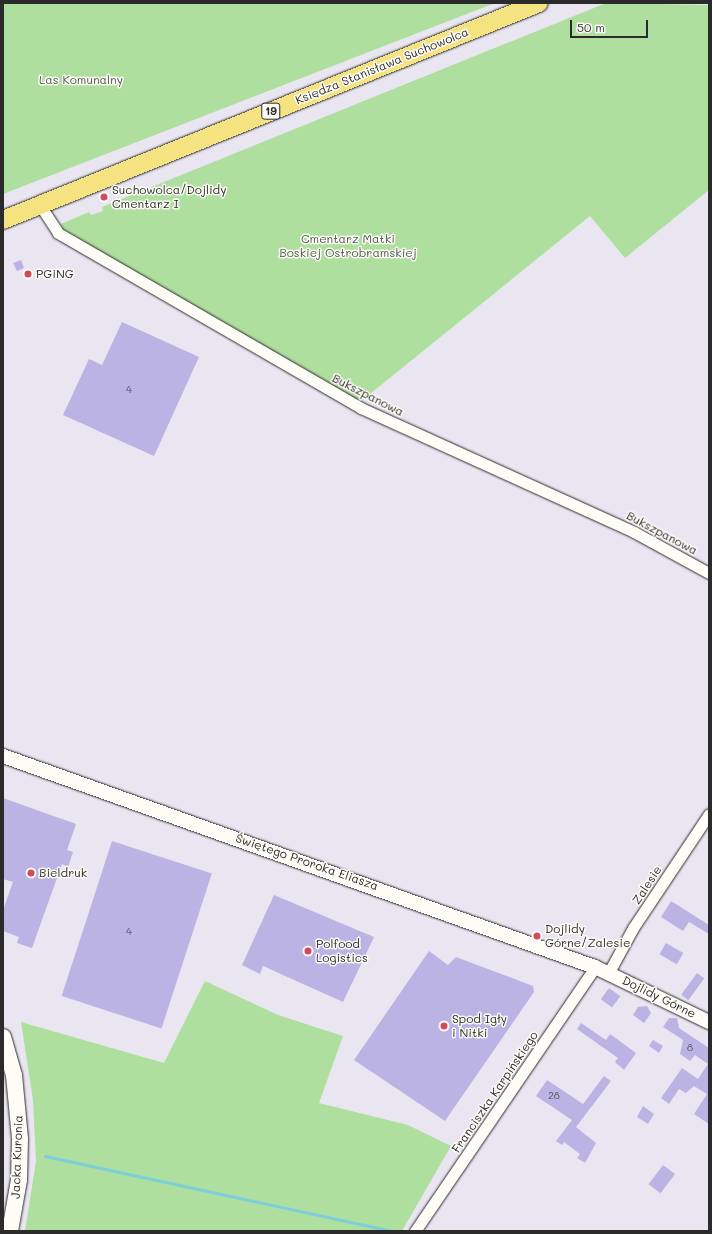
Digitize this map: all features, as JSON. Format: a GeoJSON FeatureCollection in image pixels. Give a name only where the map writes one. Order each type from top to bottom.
{"type":"FeatureCollection","features":[{"type":"Feature","properties":{"kind":"highway","name":"Księdza Stanisława Suchowolca"},"geometry":{"type":"LineString","coordinates":[[3,220],[539,3]]}},
{"type":"Feature","properties":{"kind":"main road","name":"Jacka Kuronia"},"geometry":{"type":"LineString","coordinates":[[3,1037],[14,1075],[20,1140],[19,1180],[10,1231]]}},
{"type":"Feature","properties":{"kind":"street","name":"Bukszpanowa"},"geometry":{"type":"LineString","coordinates":[[40,205],[58,233],[361,408],[634,532],[709,573]]}},
{"type":"Feature","properties":{"kind":"street","name":"Świętego Proroka Eliasza"},"geometry":{"type":"LineString","coordinates":[[3,756],[609,972]]}},
{"type":"Feature","properties":{"kind":"street","name":"Zalesie"},"geometry":{"type":"LineString","coordinates":[[609,972],[633,928],[709,814]]}},
{"type":"Feature","properties":{"kind":"street","name":"Franciszka Karpińskiego"},"geometry":{"type":"LineString","coordinates":[[415,1231],[595,967]]}},
{"type":"Feature","properties":{"kind":"street","name":"Dojlidy Górne"},"geometry":{"type":"LineString","coordinates":[[609,972],[709,1022]]}},
{"type":"Feature","properties":{"kind":"green space","name":"Las Komunalny"},"geometry":{"type":"Polygon","coordinates":[[[3,3],[495,3],[3,194],[3,3]]]}},
{"type":"Feature","properties":{"kind":"green space","name":"Cmentarz Matki Boskiej Ostrobramskiej"},"geometry":{"type":"Polygon","coordinates":[[[606,3],[709,5],[709,190],[625,258],[590,216],[360,402],[62,229],[61,224],[89,212],[91,215],[103,211],[102,207],[606,3]]]}},
{"type":"Feature","properties":{"kind":"green space"},"geometry":{"type":"Polygon","coordinates":[[[205,981],[278,1015],[343,1036],[319,1103],[408,1125],[451,1146],[402,1231],[25,1231],[36,1161],[33,1100],[21,1022],[164,1063],[205,981]]]}},
{"type":"Feature","properties":{"kind":"building"},"geometry":{"type":"Polygon","coordinates":[[[21,260],[24,268],[17,271],[13,263],[21,260]]]}},
{"type":"Feature","properties":{"kind":"building"},"geometry":{"type":"Polygon","coordinates":[[[122,322],[199,357],[154,456],[63,415],[89,359],[102,365],[122,322]]]}},
{"type":"Feature","properties":{"kind":"building","name":"Bieldruk"},"geometry":{"type":"Polygon","coordinates":[[[3,798],[76,824],[67,850],[73,852],[68,867],[62,864],[32,948],[17,943],[19,937],[3,931],[3,910],[13,882],[3,879],[3,798]]]}},
{"type":"Feature","properties":{"kind":"building"},"geometry":{"type":"Polygon","coordinates":[[[112,841],[212,873],[161,1028],[62,996],[112,841]]]}},
{"type":"Feature","properties":{"kind":"building","name":"Polfood Logistics"},"geometry":{"type":"Polygon","coordinates":[[[274,895],[374,937],[343,1002],[263,966],[260,974],[242,965],[274,895]]]}},
{"type":"Feature","properties":{"kind":"building"},"geometry":{"type":"Polygon","coordinates":[[[671,901],[709,925],[709,934],[689,922],[683,931],[661,917],[671,901]]]}},
{"type":"Feature","properties":{"kind":"building"},"geometry":{"type":"Polygon","coordinates":[[[666,943],[683,953],[677,964],[660,954],[666,943]]]}},
{"type":"Feature","properties":{"kind":"building","name":"Spod Igły i Nitki"},"geometry":{"type":"Polygon","coordinates":[[[429,951],[448,965],[456,957],[533,986],[534,992],[445,1121],[354,1060],[429,951]]]}},
{"type":"Feature","properties":{"kind":"building"},"geometry":{"type":"Polygon","coordinates":[[[697,973],[704,978],[688,1000],[681,995],[697,973]]]}},
{"type":"Feature","properties":{"kind":"building"},"geometry":{"type":"Polygon","coordinates":[[[609,988],[620,996],[612,1008],[601,999],[609,988]]]}},
{"type":"Feature","properties":{"kind":"building"},"geometry":{"type":"Polygon","coordinates":[[[647,1006],[651,1013],[644,1023],[633,1015],[638,1007],[647,1006]]]}},
{"type":"Feature","properties":{"kind":"building"},"geometry":{"type":"Polygon","coordinates":[[[669,1018],[677,1018],[679,1028],[709,1048],[709,1124],[694,1114],[707,1094],[694,1086],[686,1093],[679,1089],[669,1104],[661,1098],[682,1068],[698,1079],[708,1064],[695,1055],[690,1061],[680,1054],[683,1040],[663,1027],[669,1018]]]}},
{"type":"Feature","properties":{"kind":"building"},"geometry":{"type":"Polygon","coordinates":[[[581,1023],[606,1040],[610,1034],[636,1053],[624,1070],[615,1062],[618,1058],[577,1029],[581,1023]]]}},
{"type":"Feature","properties":{"kind":"building"},"geometry":{"type":"Polygon","coordinates":[[[653,1040],[663,1046],[659,1053],[649,1046],[653,1040]]]}},
{"type":"Feature","properties":{"kind":"building"},"geometry":{"type":"Polygon","coordinates":[[[604,1076],[611,1081],[576,1127],[596,1143],[585,1163],[577,1158],[580,1154],[564,1142],[562,1145],[556,1141],[572,1120],[536,1096],[547,1080],[583,1104],[604,1076]]]}},
{"type":"Feature","properties":{"kind":"building"},"geometry":{"type":"Polygon","coordinates":[[[643,1106],[654,1114],[648,1124],[637,1117],[643,1106]]]}},
{"type":"Feature","properties":{"kind":"building"},"geometry":{"type":"Polygon","coordinates":[[[663,1165],[675,1174],[661,1193],[649,1184],[663,1165]]]}},
{"type":"Feature","properties":{"kind":"waterway"},"geometry":{"type":"LineString","coordinates":[[45,1156],[392,1231]]}},
{"type":"Feature","properties":{"kind":"place","name":"Suchowolca/Dojlidy Cmentarz I"},"geometry":{"type":"Point","coordinates":[104,197]}},
{"type":"Feature","properties":{"kind":"place","name":"PGiNG"},"geometry":{"type":"Point","coordinates":[28,274]}},
{"type":"Feature","properties":{"kind":"place","name":"Bieldruk"},"geometry":{"type":"Point","coordinates":[31,873]}},
{"type":"Feature","properties":{"kind":"place","name":"Dojlidy Górne/Zalesie"},"geometry":{"type":"Point","coordinates":[537,936]}},
{"type":"Feature","properties":{"kind":"place","name":"Polfood Logistics"},"geometry":{"type":"Point","coordinates":[308,951]}},
{"type":"Feature","properties":{"kind":"place","name":"Spod Igły i Nitki"},"geometry":{"type":"Point","coordinates":[444,1026]}}]}
